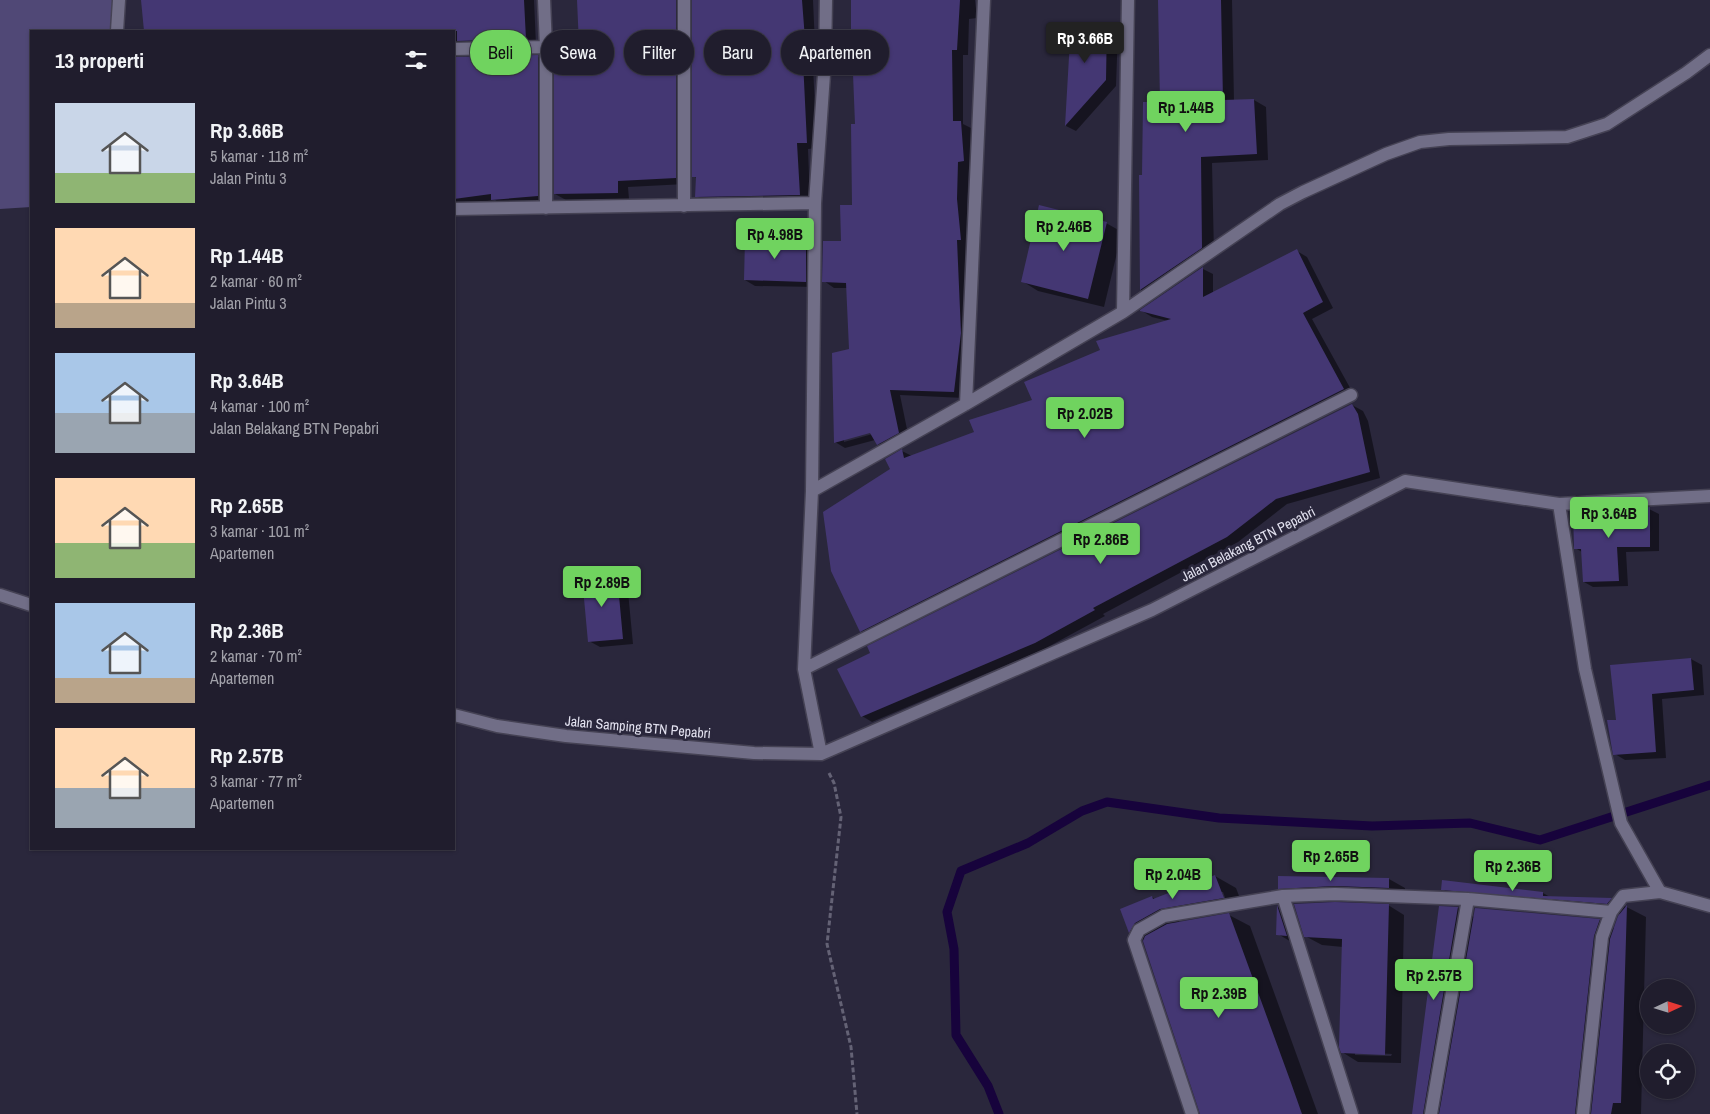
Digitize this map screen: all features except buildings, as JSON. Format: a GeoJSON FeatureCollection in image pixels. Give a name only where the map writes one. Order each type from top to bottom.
{"type":"FeatureCollection","features":[{"type":"Feature","properties":{"kind":"street"},"geometry":{"type":"LineString","coordinates":[[117,30],[119,0]]}},
{"type":"Feature","properties":{"kind":"street"},"geometry":{"type":"LineString","coordinates":[[544,0],[545,30]]}},
{"type":"Feature","properties":{"kind":"street"},"geometry":{"type":"LineString","coordinates":[[684,0],[684,206]]}},
{"type":"Feature","properties":{"kind":"street"},"geometry":{"type":"LineString","coordinates":[[821,754],[804,669],[812,491],[815,203],[826,0]]}},
{"type":"Feature","properties":{"kind":"street"},"geometry":{"type":"LineString","coordinates":[[966,404],[984,0]]}},
{"type":"Feature","properties":{"kind":"street"},"geometry":{"type":"LineString","coordinates":[[1124,312],[1128,0]]}},
{"type":"Feature","properties":{"kind":"street"},"geometry":{"type":"LineString","coordinates":[[455,49],[541,47]]}},
{"type":"Feature","properties":{"kind":"street"},"geometry":{"type":"LineString","coordinates":[[812,491],[1124,312],[1280,204],[1303,192],[1386,154],[1420,142],[1449,139],[1567,137],[1607,124],[1686,73],[1710,55]]}},
{"type":"Feature","properties":{"kind":"street"},"geometry":{"type":"LineString","coordinates":[[546,75],[546,208]]}},
{"type":"Feature","properties":{"kind":"street"},"geometry":{"type":"LineString","coordinates":[[455,209],[815,203]]}},
{"type":"Feature","properties":{"kind":"street"},"geometry":{"type":"LineString","coordinates":[[804,669],[1351,395]]}},
{"type":"Feature","properties":{"kind":"street","name":"Jalan Belakang BTN Pepabri"},"geometry":{"type":"LineString","coordinates":[[821,754],[1152,610],[1405,481],[1558,504],[1710,496]]}},
{"type":"Feature","properties":{"kind":"street"},"geometry":{"type":"LineString","coordinates":[[1558,504],[1586,668],[1620,823],[1660,892]]}},
{"type":"Feature","properties":{"kind":"street"},"geometry":{"type":"LineString","coordinates":[[0,594],[30,605]]}},
{"type":"Feature","properties":{"kind":"street","name":"Jalan Samping BTN Pepabri"},"geometry":{"type":"LineString","coordinates":[[455,715],[497,726],[566,736],[754,752],[821,754]]}},
{"type":"Feature","properties":{"kind":"street"},"geometry":{"type":"LineString","coordinates":[[1583,1114],[1602,936],[1611,912],[1622,896],[1660,892],[1710,906]]}},
{"type":"Feature","properties":{"kind":"street"},"geometry":{"type":"LineString","coordinates":[[1192,1114],[1134,940],[1139,930],[1164,916],[1283,896],[1345,894],[1468,899],[1611,912]]}},
{"type":"Feature","properties":{"kind":"street"},"geometry":{"type":"LineString","coordinates":[[1283,896],[1352,1114]]}},
{"type":"Feature","properties":{"kind":"street"},"geometry":{"type":"LineString","coordinates":[[1431,1114],[1468,899]]}},
{"type":"Feature","properties":{"kind":"path"},"geometry":{"type":"LineString","coordinates":[[821,754],[834,783],[841,817],[826,944],[851,1048],[857,1114]]}},
{"type":"Feature","properties":{"kind":"shaded area"},"geometry":{"type":"Polygon","coordinates":[[[0,0],[124,0],[123,30],[30,30],[30,207],[0,209],[0,0]]]}},
{"type":"Feature","properties":{"kind":"waterway"},"geometry":{"type":"LineString","coordinates":[[999,1114],[988,1086],[956,1035],[954,949],[947,912],[961,871],[1028,843],[1082,811],[1107,802],[1219,818],[1372,826],[1470,823],[1540,840],[1710,785]]}}]}
